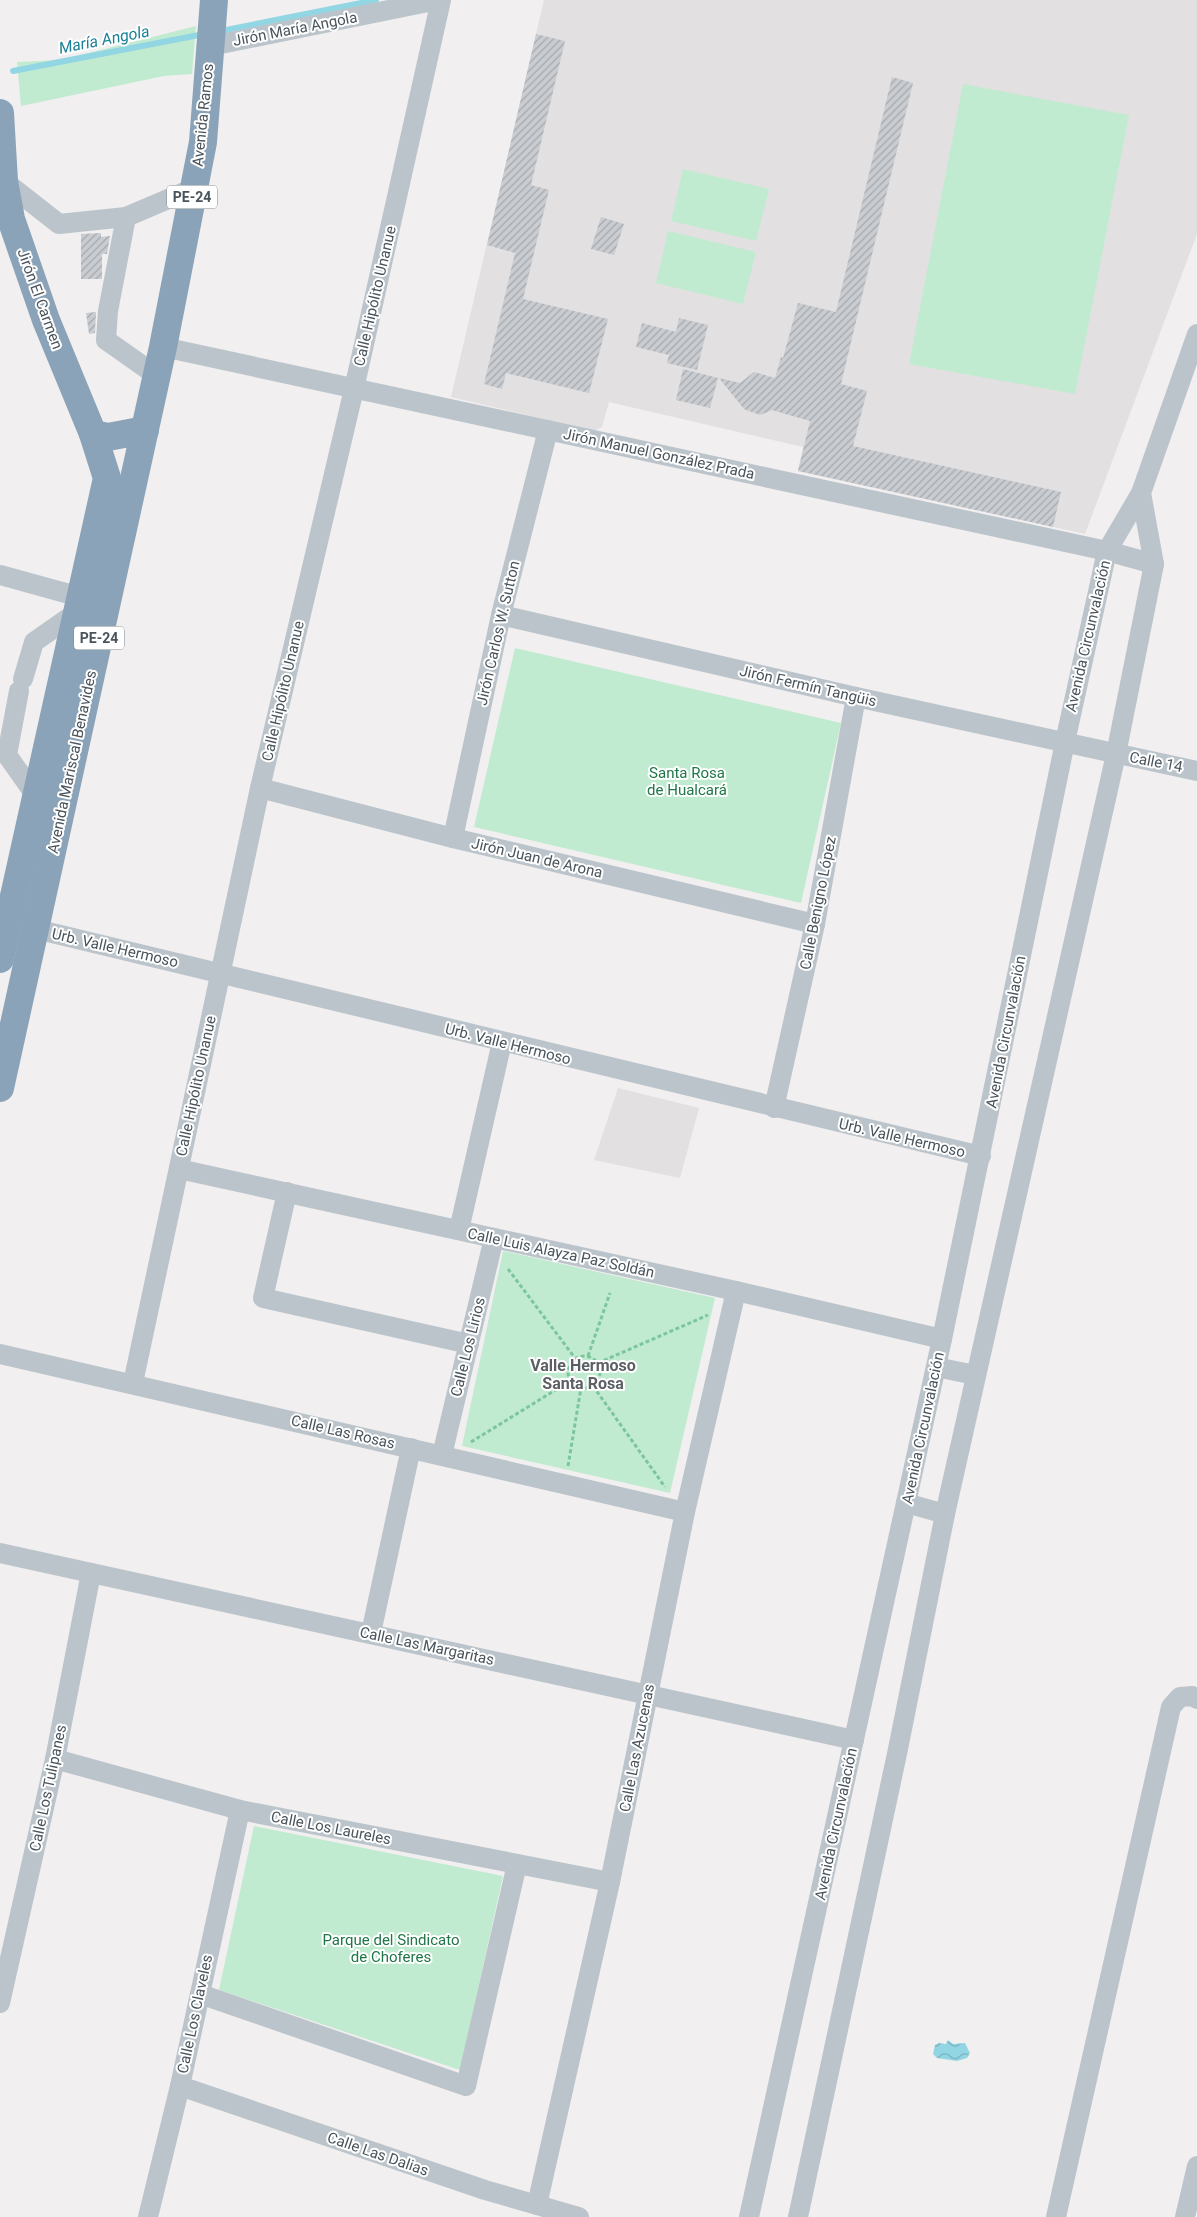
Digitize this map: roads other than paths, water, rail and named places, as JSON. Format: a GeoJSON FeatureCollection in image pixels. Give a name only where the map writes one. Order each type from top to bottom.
{"type":"FeatureCollection","features":[{"type":"Feature","properties":{"kind":"highway","name":"Avenida Ramos"},"geometry":{"type":"LineString","coordinates":[[163,347],[203,142],[214,0]]}},
{"type":"Feature","properties":{"kind":"highway","name":"Jirón El Carmen"},"geometry":{"type":"LineString","coordinates":[[0,113],[4,181],[11,219],[46,320],[92,434],[107,478]]}},
{"type":"Feature","properties":{"kind":"highway","name":"Avenida Mariscal Benavides"},"geometry":{"type":"LineString","coordinates":[[0,1088],[163,347]]}},
{"type":"Feature","properties":{"kind":"highway"},"geometry":{"type":"LineString","coordinates":[[92,434],[116,437],[145,430]]}},
{"type":"Feature","properties":{"kind":"highway","name":"Avenida Mariscal Benavides"},"geometry":{"type":"LineString","coordinates":[[0,959],[107,478]]}},
{"type":"Feature","properties":{"kind":"street","name":"Jirón María Angola"},"geometry":{"type":"LineString","coordinates":[[211,46],[440,0]]}},
{"type":"Feature","properties":{"kind":"street","name":"Calle Hipólito Unanue"},"geometry":{"type":"LineString","coordinates":[[133,1383],[260,788],[354,389],[440,0]]}},
{"type":"Feature","properties":{"kind":"street"},"geometry":{"type":"LineString","coordinates":[[4,181],[58,224],[126,217],[194,188]]}},
{"type":"Feature","properties":{"kind":"street"},"geometry":{"type":"LineString","coordinates":[[126,217],[108,311],[106,340],[157,376]]}},
{"type":"Feature","properties":{"kind":"street","name":"Avenida Circunvalación"},"geometry":{"type":"LineString","coordinates":[[749,2217],[936,1367],[1065,742],[1107,551],[1141,493],[1197,334]]}},
{"type":"Feature","properties":{"kind":"street","name":"Jirón Manuel González Prada"},"geometry":{"type":"LineString","coordinates":[[163,347],[1107,551],[1154,564]]}},
{"type":"Feature","properties":{"kind":"street","name":"Jirón Carlos W. Sutton"},"geometry":{"type":"LineString","coordinates":[[453,838],[501,615],[548,430]]}},
{"type":"Feature","properties":{"kind":"street"},"geometry":{"type":"LineString","coordinates":[[798,2217],[898,1750],[945,1514],[1116,754],[1154,564],[1141,493]]}},
{"type":"Feature","properties":{"kind":"street"},"geometry":{"type":"LineString","coordinates":[[0,575],[79,604],[34,642],[21,685],[7,755],[36,796]]}},
{"type":"Feature","properties":{"kind":"street","name":"Jirón Fermín Tangüis"},"geometry":{"type":"LineString","coordinates":[[501,615],[856,697],[1116,754]]}},
{"type":"Feature","properties":{"kind":"street","name":"Calle Benigno López"},"geometry":{"type":"LineString","coordinates":[[774,1108],[815,924],[856,697]]}},
{"type":"Feature","properties":{"kind":"street","name":"Calle 14"},"geometry":{"type":"LineString","coordinates":[[1116,754],[1197,771]]}},
{"type":"Feature","properties":{"kind":"street","name":"Jirón Juan de Arona"},"geometry":{"type":"LineString","coordinates":[[260,788],[453,838],[815,924]]}},
{"type":"Feature","properties":{"kind":"street","name":"Urb. Valle Hermoso"},"geometry":{"type":"LineString","coordinates":[[8,922],[774,1108],[981,1156]]}},
{"type":"Feature","properties":{"kind":"street"},"geometry":{"type":"LineString","coordinates":[[459,1230],[502,1042]]}},
{"type":"Feature","properties":{"kind":"street","name":"Calle Luis Alayza Paz Soldán"},"geometry":{"type":"LineString","coordinates":[[179,1169],[736,1291],[942,1339]]}},
{"type":"Feature","properties":{"kind":"street"},"geometry":{"type":"LineString","coordinates":[[287,1192],[263,1298],[469,1344]]}},
{"type":"Feature","properties":{"kind":"street","name":"Calle Los Lirios"},"geometry":{"type":"LineString","coordinates":[[442,1455],[494,1238]]}},
{"type":"Feature","properties":{"kind":"street","name":"Calle Las Azucenas"},"geometry":{"type":"LineString","coordinates":[[537,2206],[610,1882],[685,1512],[736,1291]]}},
{"type":"Feature","properties":{"kind":"street","name":"Calle Las Rosas"},"geometry":{"type":"LineString","coordinates":[[0,1354],[133,1383],[685,1512]]}},
{"type":"Feature","properties":{"kind":"street"},"geometry":{"type":"LineString","coordinates":[[936,1367],[975,1375]]}},
{"type":"Feature","properties":{"kind":"street"},"geometry":{"type":"LineString","coordinates":[[371,1633],[411,1448]]}},
{"type":"Feature","properties":{"kind":"street"},"geometry":{"type":"LineString","coordinates":[[906,1503],[945,1514]]}},
{"type":"Feature","properties":{"kind":"street","name":"Calle Las Margaritas"},"geometry":{"type":"LineString","coordinates":[[0,1553],[854,1740]]}},
{"type":"Feature","properties":{"kind":"street","name":"Calle Los Tulipanes"},"geometry":{"type":"LineString","coordinates":[[0,2003],[55,1758],[91,1573]]}},
{"type":"Feature","properties":{"kind":"street"},"geometry":{"type":"LineString","coordinates":[[1056,2217],[1171,1706],[1180,1698],[1192,1696],[1197,1699]]}},
{"type":"Feature","properties":{"kind":"street","name":"Calle Los Laureles"},"geometry":{"type":"LineString","coordinates":[[55,1758],[240,1810],[610,1882]]}},
{"type":"Feature","properties":{"kind":"street","name":"Calle Los Claveles"},"geometry":{"type":"LineString","coordinates":[[148,2217],[180,2086],[240,1810]]}},
{"type":"Feature","properties":{"kind":"street"},"geometry":{"type":"LineString","coordinates":[[200,1994],[466,2086],[517,1864]]}},
{"type":"Feature","properties":{"kind":"street","name":"Calle Las Dalias"},"geometry":{"type":"LineString","coordinates":[[180,2086],[485,2190],[579,2217]]}},
{"type":"Feature","properties":{"kind":"street"},"geometry":{"type":"LineString","coordinates":[[1185,2217],[1197,2166]]}},
{"type":"Feature","properties":{"kind":"water"},"geometry":{"type":"Polygon","coordinates":[[[948,2040],[953,2044],[965,2043],[970,2053],[967,2058],[957,2061],[937,2058],[933,2054],[935,2045],[939,2043],[946,2044],[948,2040]]]}},
{"type":"Feature","properties":{"kind":"waterway","name":"María Angola"},"geometry":{"type":"LineString","coordinates":[[221,31],[376,0]]}},
{"type":"Feature","properties":{"kind":"waterway","name":"María Angola"},"geometry":{"type":"LineString","coordinates":[[13,71],[199,35]]}},
{"type":"Feature","properties":{"kind":"district","name":"Valle Hermoso Santa Rosa"},"geometry":{"type":"Point","coordinates":[583,1374]}},
{"type":"Feature","properties":{"kind":"park label","name":"Santa Rosa de Hualcará"},"geometry":{"type":"Point","coordinates":[687,782]}},
{"type":"Feature","properties":{"kind":"park label","name":"Parque del Sindicato de Choferes"},"geometry":{"type":"Point","coordinates":[391,1948]}}]}
